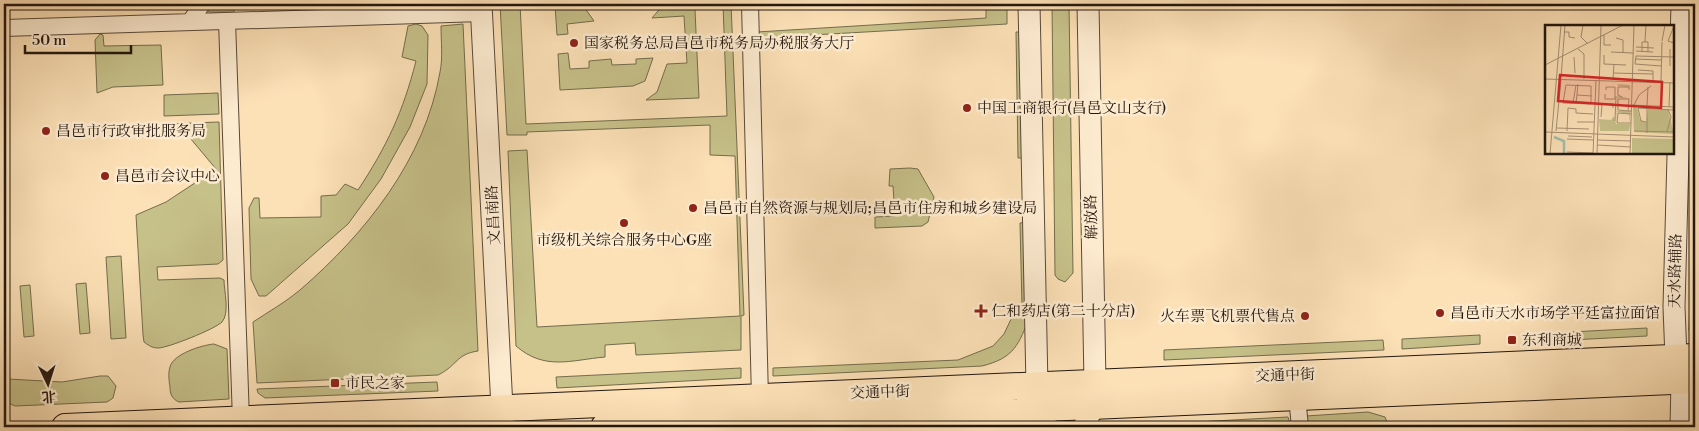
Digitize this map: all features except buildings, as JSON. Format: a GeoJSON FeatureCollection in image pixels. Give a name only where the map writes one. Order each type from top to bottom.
{"type":"FeatureCollection","features":[{"type":"Feature","properties":{"kind":"main road","name":"交通中街"},"geometry":{"type":"LineString","coordinates":[[1091,405],[1690,369]]}},
{"type":"Feature","properties":{"kind":"main road","name":"交通中街"},"geometry":{"type":"LineString","coordinates":[[604,427],[819,423],[1041,407],[1298,397],[1690,369]]}},
{"type":"Feature","properties":{"kind":"main road","name":"交通中街"},"geometry":{"type":"LineString","coordinates":[[65,427],[241,420],[502,418],[760,398],[1041,407]]}},
{"type":"Feature","properties":{"kind":"street"},"geometry":{"type":"LineString","coordinates":[[190,22],[202,4]]}},
{"type":"Feature","properties":{"kind":"street"},"geometry":{"type":"LineString","coordinates":[[750,4],[760,398]]}},
{"type":"Feature","properties":{"kind":"street"},"geometry":{"type":"LineString","coordinates":[[1030,4],[1041,407]]}},
{"type":"Feature","properties":{"kind":"street","name":"解放路"},"geometry":{"type":"LineString","coordinates":[[1088,4],[1091,405]]}},
{"type":"Feature","properties":{"kind":"street","name":"天水路辅路"},"geometry":{"type":"LineString","coordinates":[[1681,427],[1690,369],[1674,307],[1682,4]]}},
{"type":"Feature","properties":{"kind":"street"},"geometry":{"type":"LineString","coordinates":[[4,28],[227,21],[482,8]]}},
{"type":"Feature","properties":{"kind":"street","name":"文昌南路"},"geometry":{"type":"LineString","coordinates":[[482,8],[502,418]]}},
{"type":"Feature","properties":{"kind":"street"},"geometry":{"type":"LineString","coordinates":[[227,21],[241,420]]}},
{"type":"Feature","properties":{"kind":"street"},"geometry":{"type":"LineString","coordinates":[[1298,397],[1300,427]]}},
{"type":"Feature","properties":{"kind":"shaded area"},"geometry":{"type":"Polygon","coordinates":[[[208,4],[234,4],[234,12],[209,12],[207,9],[208,4]]]}},
{"type":"Feature","properties":{"kind":"shaded area"},"geometry":{"type":"Polygon","coordinates":[[[500,4],[520,4],[526,124],[727,116],[723,4],[731,4],[744,315],[741,316],[741,350],[636,355],[635,343],[605,345],[605,357],[559,362],[537,359],[516,346],[508,151],[527,150],[537,327],[740,316],[735,156],[710,155],[710,125],[527,132],[527,135],[507,135],[500,4]]]}},
{"type":"Feature","properties":{"kind":"shaded area"},"geometry":{"type":"Polygon","coordinates":[[[582,4],[594,21],[567,24],[568,34],[557,35],[555,5],[582,4]]]}},
{"type":"Feature","properties":{"kind":"shaded area"},"geometry":{"type":"Polygon","coordinates":[[[664,4],[692,4],[695,10],[699,98],[646,100],[657,92],[667,64],[687,63],[684,16],[652,18],[664,4]]]}},
{"type":"Feature","properties":{"kind":"shaded area"},"geometry":{"type":"Polygon","coordinates":[[[986,4],[1007,4],[1007,24],[759,38],[757,32],[986,18],[986,4]]]}},
{"type":"Feature","properties":{"kind":"shaded area"},"geometry":{"type":"Polygon","coordinates":[[[1052,4],[1069,4],[1073,273],[1065,282],[1058,279],[1055,275],[1052,4]]]}},
{"type":"Feature","properties":{"kind":"shaded area"},"geometry":{"type":"Polygon","coordinates":[[[416,24],[422,26],[428,35],[427,84],[410,127],[381,179],[348,224],[266,296],[259,296],[251,279],[249,208],[254,198],[259,198],[260,218],[321,217],[321,196],[336,195],[345,184],[358,190],[386,143],[406,96],[416,61],[402,57],[408,26],[416,24]]]}},
{"type":"Feature","properties":{"kind":"shaded area"},"geometry":{"type":"Polygon","coordinates":[[[463,24],[478,351],[465,355],[438,375],[257,383],[253,322],[295,294],[324,268],[348,244],[389,192],[407,164],[421,135],[432,104],[441,67],[441,26],[463,24]]]}},
{"type":"Feature","properties":{"kind":"shaded area"},"geometry":{"type":"Polygon","coordinates":[[[1016,32],[1026,32],[1028,158],[1018,158],[1016,32]]]}},
{"type":"Feature","properties":{"kind":"shaded area"},"geometry":{"type":"Polygon","coordinates":[[[100,34],[103,35],[104,46],[161,45],[163,85],[113,87],[97,93],[95,40],[100,34]]]}},
{"type":"Feature","properties":{"kind":"shaded area"},"geometry":{"type":"Polygon","coordinates":[[[568,53],[570,69],[589,68],[589,61],[611,59],[612,65],[636,64],[636,59],[653,58],[645,81],[633,86],[560,90],[558,54],[568,53]]]}},
{"type":"Feature","properties":{"kind":"shaded area"},"geometry":{"type":"Polygon","coordinates":[[[218,93],[219,114],[164,116],[164,95],[218,93]]]}},
{"type":"Feature","properties":{"kind":"shaded area"},"geometry":{"type":"Polygon","coordinates":[[[219,122],[223,260],[218,264],[157,267],[158,280],[220,278],[224,280],[226,313],[222,322],[218,325],[191,338],[163,347],[154,347],[144,342],[143,335],[136,215],[166,202],[216,169],[180,126],[166,128],[165,124],[219,122]]]}},
{"type":"Feature","properties":{"kind":"shaded area"},"geometry":{"type":"Polygon","coordinates":[[[1695,155],[1695,332],[1689,331],[1695,155]]]}},
{"type":"Feature","properties":{"kind":"shaded area"},"geometry":{"type":"Polygon","coordinates":[[[890,169],[918,169],[934,197],[928,222],[922,226],[875,228],[875,217],[895,216],[893,186],[889,186],[890,169]]]}},
{"type":"Feature","properties":{"kind":"shaded area"},"geometry":{"type":"Polygon","coordinates":[[[1029,222],[1030,306],[1022,306],[1020,223],[1029,222]]]}},
{"type":"Feature","properties":{"kind":"shaded area"},"geometry":{"type":"Polygon","coordinates":[[[121,256],[126,338],[111,339],[106,257],[121,256]]]}},
{"type":"Feature","properties":{"kind":"shaded area"},"geometry":{"type":"Polygon","coordinates":[[[86,283],[90,333],[80,334],[76,284],[86,283]]]}},
{"type":"Feature","properties":{"kind":"shaded area"},"geometry":{"type":"Polygon","coordinates":[[[30,285],[34,336],[24,337],[20,286],[30,285]]]}},
{"type":"Feature","properties":{"kind":"shaded area"},"geometry":{"type":"Polygon","coordinates":[[[1030,315],[1014,349],[1001,359],[982,366],[773,376],[773,368],[958,360],[993,346],[1004,334],[1012,317],[1030,315]]]}},
{"type":"Feature","properties":{"kind":"shaded area"},"geometry":{"type":"Polygon","coordinates":[[[1647,328],[1647,336],[1533,342],[1532,334],[1647,328]]]}},
{"type":"Feature","properties":{"kind":"shaded area"},"geometry":{"type":"Polygon","coordinates":[[[1480,335],[1480,344],[1402,349],[1402,339],[1480,335]]]}},
{"type":"Feature","properties":{"kind":"shaded area"},"geometry":{"type":"Polygon","coordinates":[[[1383,340],[1384,350],[1164,360],[1164,350],[1383,340]]]}},
{"type":"Feature","properties":{"kind":"shaded area"},"geometry":{"type":"Polygon","coordinates":[[[214,344],[227,349],[229,399],[177,401],[172,396],[170,390],[169,372],[172,362],[189,351],[214,344]]]}},
{"type":"Feature","properties":{"kind":"shaded area"},"geometry":{"type":"Polygon","coordinates":[[[741,368],[741,378],[557,388],[556,377],[741,368]]]}},
{"type":"Feature","properties":{"kind":"shaded area"},"geometry":{"type":"Polygon","coordinates":[[[108,376],[116,386],[113,398],[107,402],[15,406],[4,401],[4,382],[8,379],[62,382],[108,376]]]}},
{"type":"Feature","properties":{"kind":"shaded area"},"geometry":{"type":"Polygon","coordinates":[[[437,382],[438,391],[265,398],[258,393],[257,389],[437,382]]]}},
{"type":"Feature","properties":{"kind":"shaded area"},"geometry":{"type":"Polygon","coordinates":[[[1368,412],[1385,417],[1387,422],[1360,424],[1360,427],[1305,427],[1306,416],[1368,412]]]}},
{"type":"Feature","properties":{"kind":"shaded area"},"geometry":{"type":"Polygon","coordinates":[[[1288,417],[1291,427],[1123,427],[1123,426],[1288,417]]]}},
{"type":"Feature","properties":{"kind":"place","name":"国家税务总局昌邑市税务局办税服务大厅"},"geometry":{"type":"Point","coordinates":[574,43]}},
{"type":"Feature","properties":{"kind":"place","name":"中国工商银行(昌邑文山支行)"},"geometry":{"type":"Point","coordinates":[967,108]}},
{"type":"Feature","properties":{"kind":"place","name":"昌邑市行政审批服务局"},"geometry":{"type":"Point","coordinates":[46,131]}},
{"type":"Feature","properties":{"kind":"place","name":"昌邑市会议中心"},"geometry":{"type":"Point","coordinates":[105,176]}},
{"type":"Feature","properties":{"kind":"place","name":"昌邑市自然资源与规划局;昌邑市住房和城乡建设局"},"geometry":{"type":"Point","coordinates":[693,208]}},
{"type":"Feature","properties":{"kind":"place","name":"市级机关综合服务中心G座"},"geometry":{"type":"Point","coordinates":[624,223]}},
{"type":"Feature","properties":{"kind":"place","name":"仁和药店(第二十分店)"},"geometry":{"type":"Point","coordinates":[981,311]}},
{"type":"Feature","properties":{"kind":"place","name":"昌邑市天水市场学平廷富拉面馆"},"geometry":{"type":"Point","coordinates":[1440,313]}},
{"type":"Feature","properties":{"kind":"place","name":"火车票飞机票代售点"},"geometry":{"type":"Point","coordinates":[1305,316]}},
{"type":"Feature","properties":{"kind":"place","name":"东利商城"},"geometry":{"type":"Point","coordinates":[1512,340]}},
{"type":"Feature","properties":{"kind":"place","name":"市民之家"},"geometry":{"type":"Point","coordinates":[335,383]}}]}
